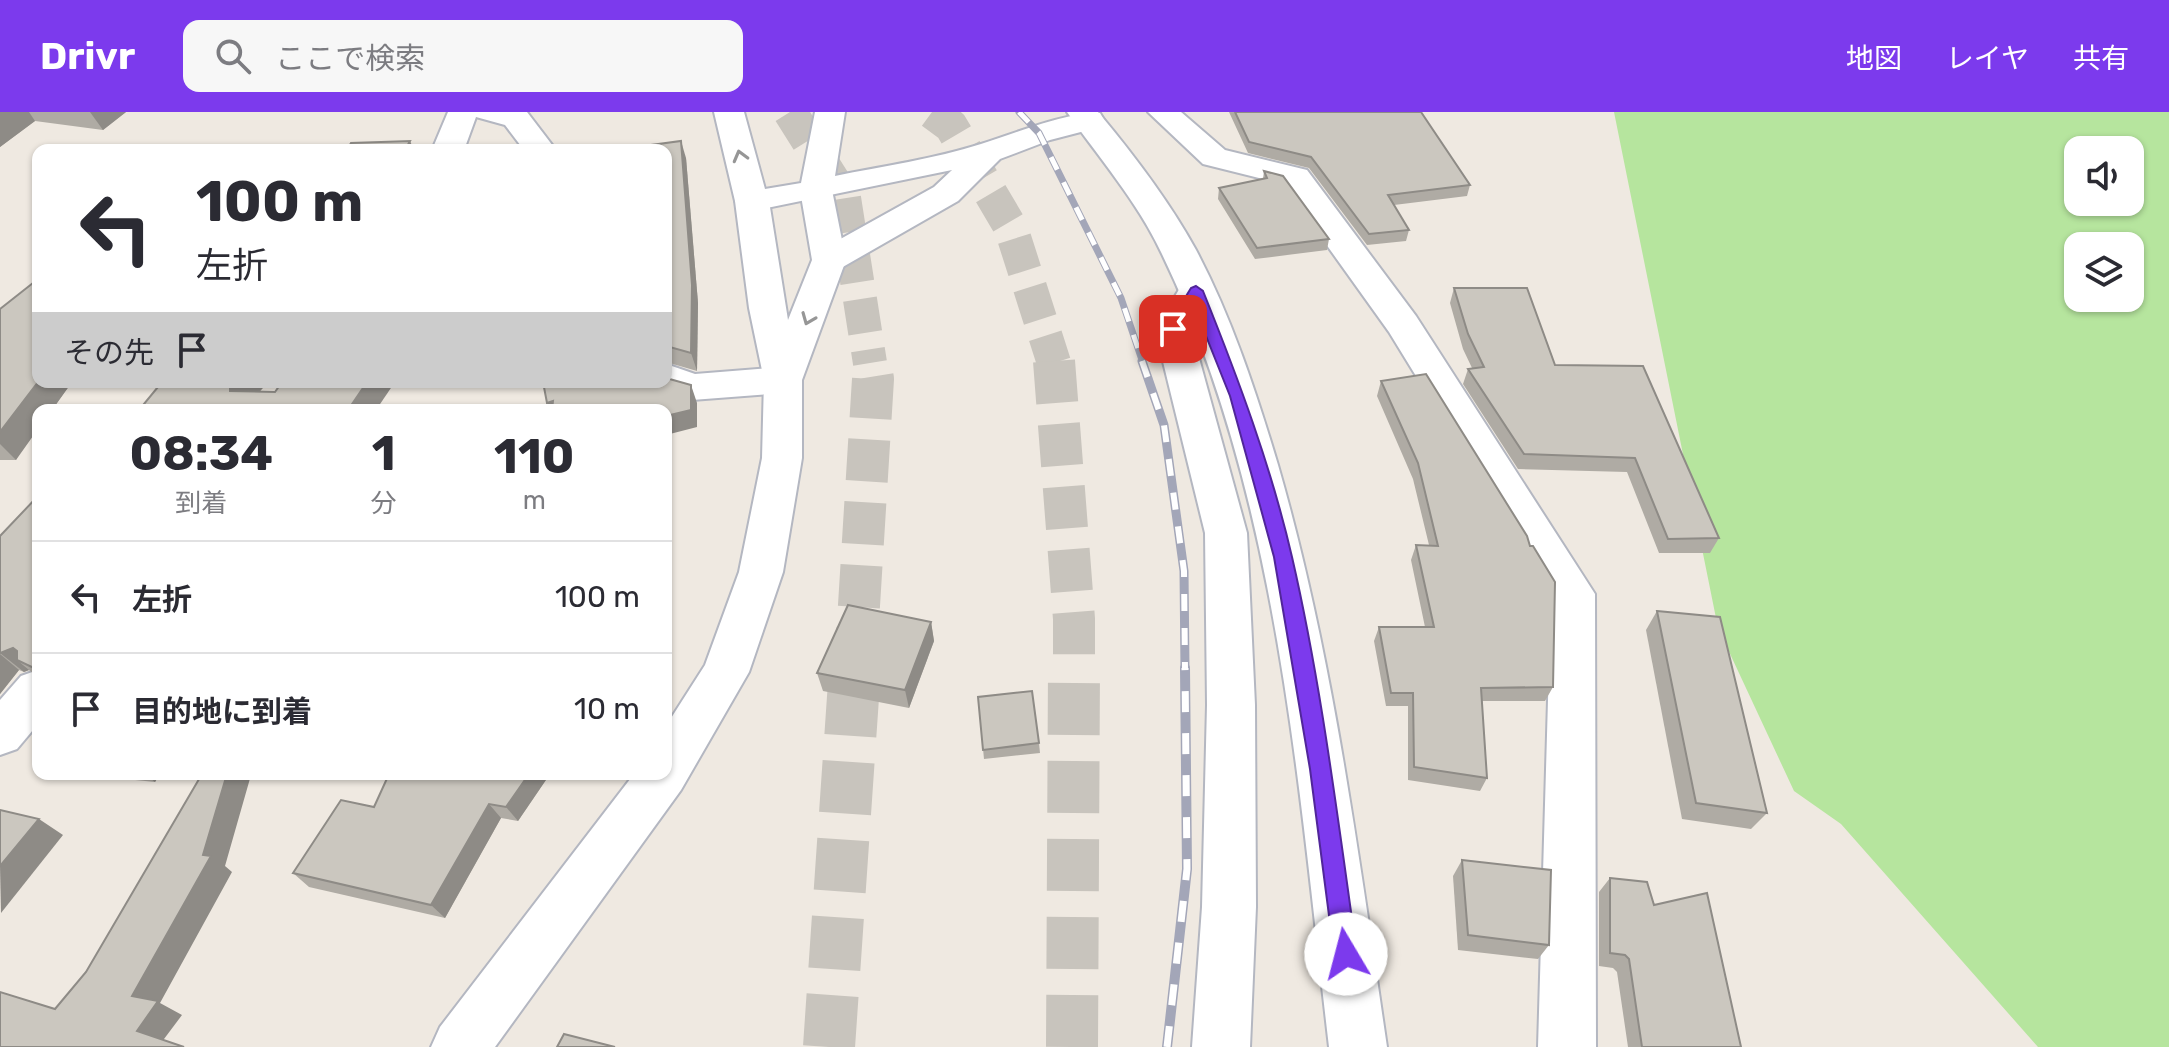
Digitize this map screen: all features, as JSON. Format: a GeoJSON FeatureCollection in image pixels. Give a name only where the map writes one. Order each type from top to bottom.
{"type":"FeatureCollection","features":[{"type":"Feature","properties":{"kind":"street"},"geometry":{"type":"LineString","coordinates":[[450,144],[463,112]]}},
{"type":"Feature","properties":{"kind":"street"},"geometry":{"type":"LineString","coordinates":[[488,112],[516,118],[536,144]]}},
{"type":"Feature","properties":{"kind":"street"},"geometry":{"type":"LineString","coordinates":[[672,759],[726,672],[761,572],[782,458],[783,380],[767,308],[752,201],[729,112]]}},
{"type":"Feature","properties":{"kind":"street"},"geometry":{"type":"LineString","coordinates":[[783,380],[829,260],[816,190],[830,112]]}},
{"type":"Feature","properties":{"kind":"street"},"geometry":{"type":"LineString","coordinates":[[1163,112],[1214,157],[1295,177],[1403,325],[1573,594],[1567,1047]]}},
{"type":"Feature","properties":{"kind":"street"},"geometry":{"type":"LineString","coordinates":[[752,201],[989,152],[1086,116],[1123,162],[1178,250],[1196,291],[1238,396],[1283,557],[1321,769],[1358,1047]]}},
{"type":"Feature","properties":{"kind":"street"},"geometry":{"type":"LineString","coordinates":[[829,260],[946,194],[989,152]]}},
{"type":"Feature","properties":{"kind":"street"},"geometry":{"type":"LineString","coordinates":[[1196,291],[1173,329],[1226,533],[1231,705],[1230,892],[1221,1047]]}},
{"type":"Feature","properties":{"kind":"street"},"geometry":{"type":"LineString","coordinates":[[672,379],[692,387],[783,380]]}},
{"type":"Feature","properties":{"kind":"street"},"geometry":{"type":"LineString","coordinates":[[0,734],[32,697]]}},
{"type":"Feature","properties":{"kind":"street"},"geometry":{"type":"LineString","coordinates":[[460,1047],[658,780]]}},
{"type":"Feature","properties":{"kind":"green space"},"geometry":{"type":"Polygon","coordinates":[[[1614,112],[2169,112],[2169,1047],[2038,1047],[1841,824],[1794,791],[1718,628],[1614,112]]]}},
{"type":"Feature","properties":{"kind":"building"},"geometry":{"type":"Polygon","coordinates":[[[1235,112],[1421,112],[1470,185],[1388,195],[1409,230],[1369,234],[1311,157],[1249,142],[1235,112]]]}},
{"type":"Feature","properties":{"kind":"building"},"geometry":{"type":"Polygon","coordinates":[[[410,141],[408,144],[351,143],[410,141]]]}},
{"type":"Feature","properties":{"kind":"building"},"geometry":{"type":"Polygon","coordinates":[[[681,141],[692,285],[691,353],[672,348],[672,144],[659,144],[681,141]]]}},
{"type":"Feature","properties":{"kind":"building"},"geometry":{"type":"Polygon","coordinates":[[[1264,171],[1283,176],[1329,239],[1257,248],[1219,188],[1267,178],[1264,171]]]}},
{"type":"Feature","properties":{"kind":"building"},"geometry":{"type":"Polygon","coordinates":[[[32,284],[33,388],[0,432],[0,309],[32,284]]]}},
{"type":"Feature","properties":{"kind":"building"},"geometry":{"type":"Polygon","coordinates":[[[1454,288],[1527,288],[1555,365],[1643,366],[1719,538],[1668,539],[1635,458],[1524,454],[1468,369],[1484,367],[1468,334],[1454,288]]]}},
{"type":"Feature","properties":{"kind":"building"},"geometry":{"type":"Polygon","coordinates":[[[1426,374],[1555,582],[1553,687],[1481,688],[1487,778],[1414,767],[1413,693],[1391,693],[1379,627],[1434,627],[1416,545],[1438,546],[1418,463],[1381,381],[1426,374]]]}},
{"type":"Feature","properties":{"kind":"building"},"geometry":{"type":"Polygon","coordinates":[[[672,380],[691,385],[691,410],[672,415],[672,404],[547,403],[544,388],[672,388],[672,380]]]}},
{"type":"Feature","properties":{"kind":"building"},"geometry":{"type":"Polygon","coordinates":[[[157,388],[230,388],[230,391],[275,392],[278,388],[363,388],[352,404],[144,404],[157,388]]]}},
{"type":"Feature","properties":{"kind":"building"},"geometry":{"type":"Polygon","coordinates":[[[32,502],[32,667],[17,660],[17,651],[13,648],[0,653],[0,536],[32,502]]]}},
{"type":"Feature","properties":{"kind":"building"},"geometry":{"type":"Polygon","coordinates":[[[848,605],[931,622],[905,690],[817,673],[848,605]]]}},
{"type":"Feature","properties":{"kind":"building"},"geometry":{"type":"Polygon","coordinates":[[[1657,611],[1720,617],[1767,813],[1696,803],[1657,611]]]}},
{"type":"Feature","properties":{"kind":"building"},"geometry":{"type":"Polygon","coordinates":[[[1032,691],[1039,743],[983,750],[978,697],[1032,691]]]}},
{"type":"Feature","properties":{"kind":"building"},"geometry":{"type":"Polygon","coordinates":[[[198,780],[225,780],[203,855],[211,856],[132,996],[158,1001],[137,1031],[184,1047],[0,1047],[0,992],[55,1009],[86,972],[198,780]]]}},
{"type":"Feature","properties":{"kind":"building"},"geometry":{"type":"Polygon","coordinates":[[[386,780],[525,780],[506,807],[489,804],[431,905],[293,873],[341,800],[374,807],[386,780]]]}},
{"type":"Feature","properties":{"kind":"building"},"geometry":{"type":"Polygon","coordinates":[[[0,810],[39,819],[0,866],[0,810]]]}},
{"type":"Feature","properties":{"kind":"building"},"geometry":{"type":"Polygon","coordinates":[[[1462,860],[1551,870],[1549,945],[1468,935],[1462,860]]]}},
{"type":"Feature","properties":{"kind":"building"},"geometry":{"type":"Polygon","coordinates":[[[1610,878],[1647,882],[1654,905],[1707,893],[1741,1047],[1642,1047],[1629,959],[1625,955],[1610,953],[1610,878]]]}},
{"type":"Feature","properties":{"kind":"building"},"geometry":{"type":"Polygon","coordinates":[[[564,1034],[615,1047],[557,1047],[564,1034]]]}},
{"type":"Feature","properties":{"kind":"tunnel"},"geometry":{"type":"LineString","coordinates":[[790,112],[844,198],[870,363]]}},
{"type":"Feature","properties":{"kind":"tunnel"},"geometry":{"type":"LineString","coordinates":[[932,112],[951,126],[1011,228],[1054,363]]}},
{"type":"Feature","properties":{"kind":"tunnel"},"geometry":{"type":"LineString","coordinates":[[855,670],[873,379],[870,361]]}},
{"type":"Feature","properties":{"kind":"tunnel"},"geometry":{"type":"LineString","coordinates":[[1054,361],[1074,619],[1074,668]]}},
{"type":"Feature","properties":{"kind":"tunnel"},"geometry":{"type":"LineString","coordinates":[[829,1047],[855,668]]}},
{"type":"Feature","properties":{"kind":"tunnel"},"geometry":{"type":"LineString","coordinates":[[1072,1047],[1074,668]]}},
{"type":"Feature","properties":{"kind":"railway"},"geometry":{"type":"LineString","coordinates":[[1019,112],[1039,133],[1121,298],[1143,363]]}},
{"type":"Feature","properties":{"kind":"railway"},"geometry":{"type":"LineString","coordinates":[[1142,361],[1164,425],[1184,571],[1185,670]]}},
{"type":"Feature","properties":{"kind":"railway"},"geometry":{"type":"LineString","coordinates":[[1167,1047],[1187,869],[1185,668]]}},
{"type":"Feature","properties":{"kind":"route"},"geometry":{"type":"LineString","coordinates":[[1173,329],[1196,291],[1238,396],[1283,557],[1321,769],[1346,954]]}}]}
